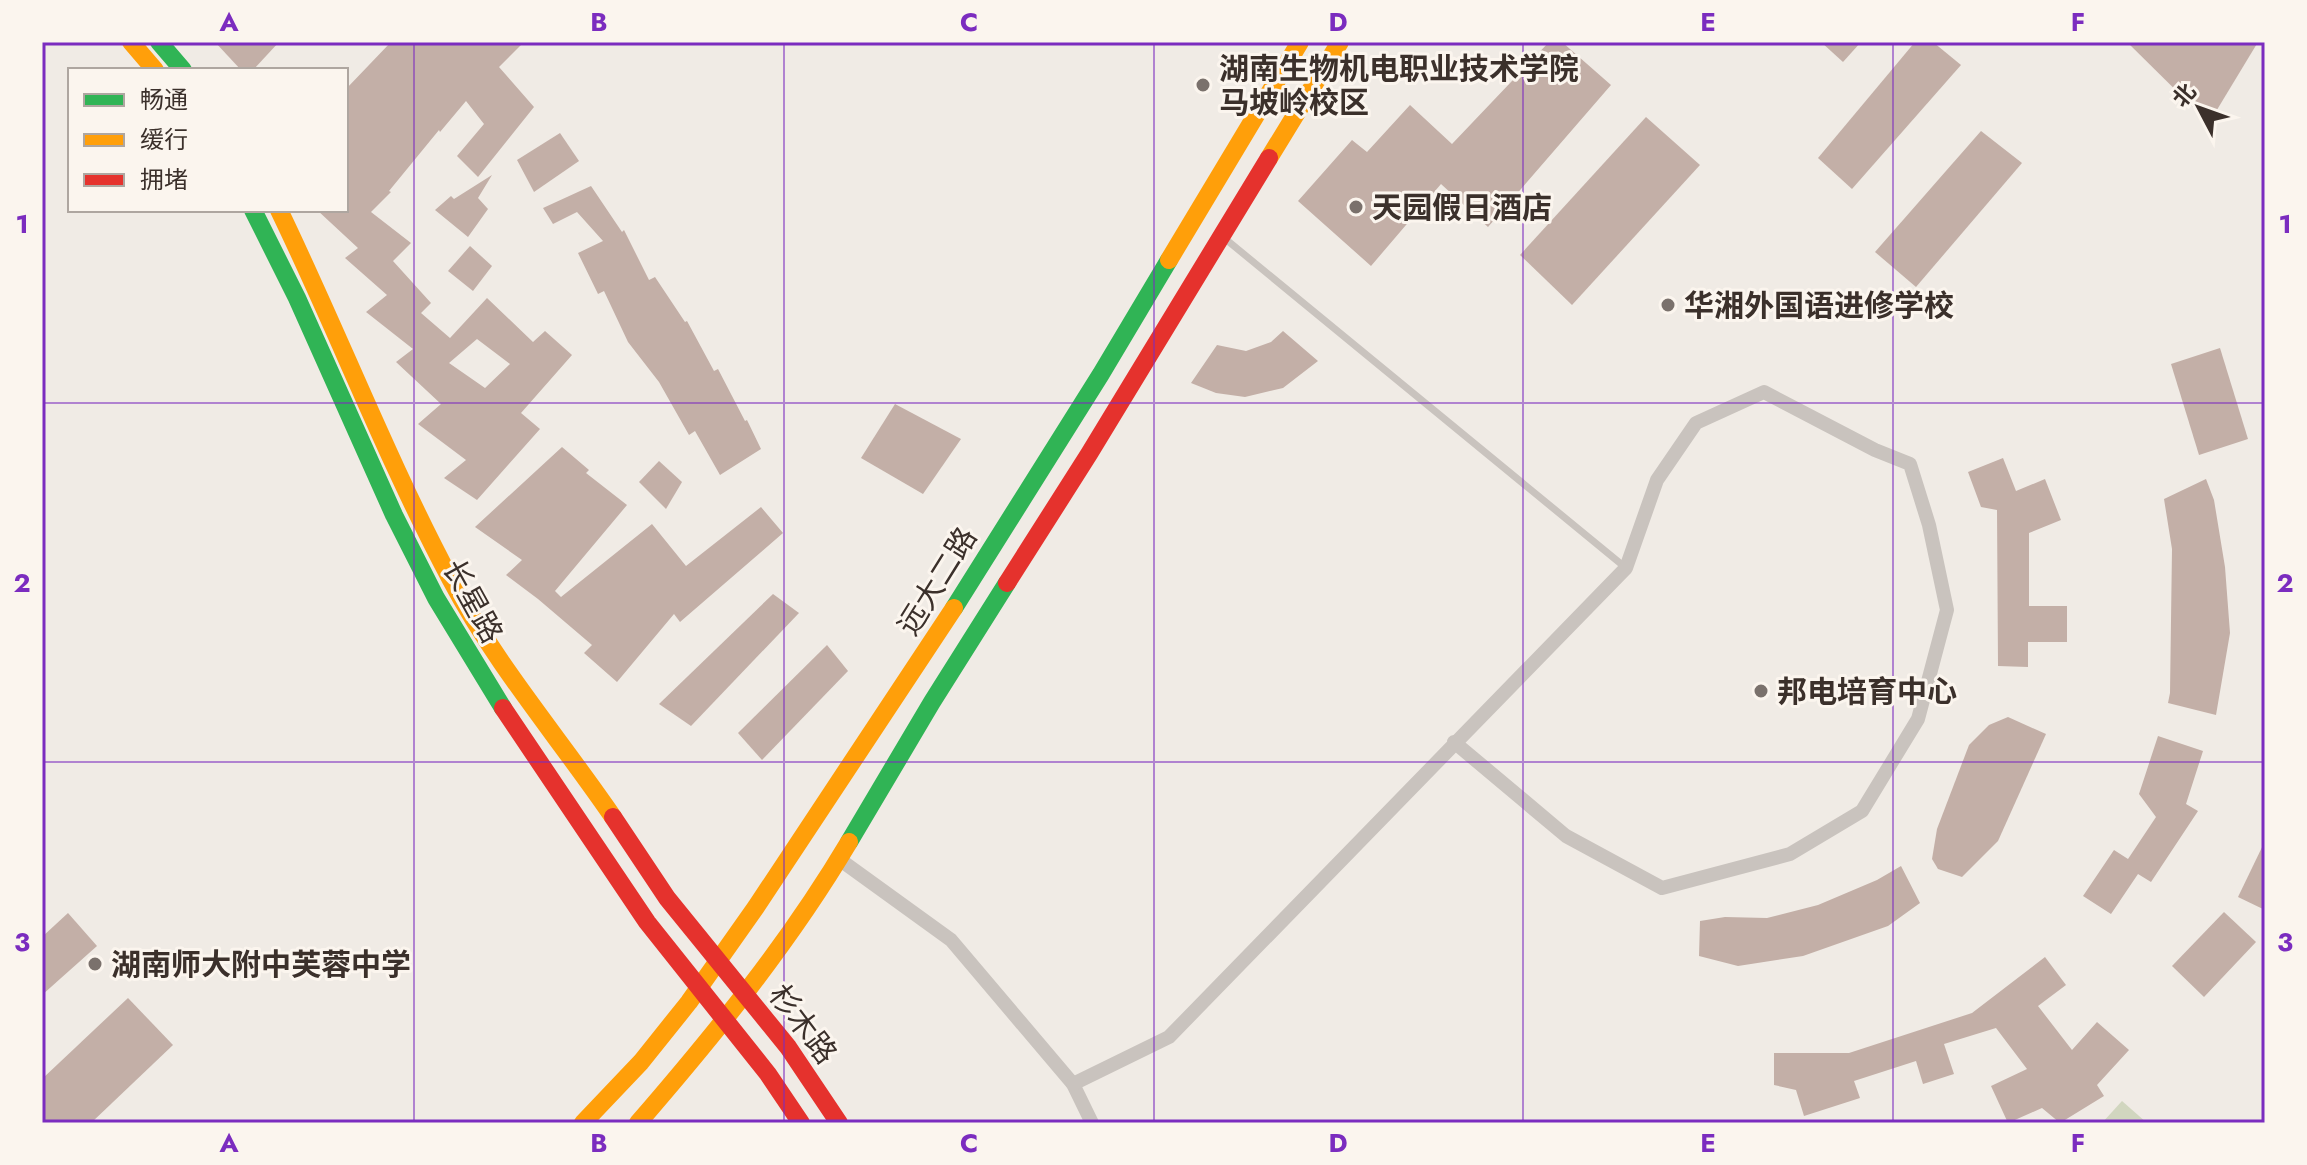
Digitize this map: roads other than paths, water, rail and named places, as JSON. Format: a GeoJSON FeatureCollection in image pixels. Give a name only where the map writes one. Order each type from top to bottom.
{"type":"FeatureCollection","features":[{"type":"Feature","properties":{"kind":"main road"},"geometry":{"type":"LineString","coordinates":[[131,42],[153,68]]}},
{"type":"Feature","properties":{"kind":"main road"},"geometry":{"type":"LineString","coordinates":[[159,42],[181,68]]}},
{"type":"Feature","properties":{"kind":"main road","name":"远大二路"},"geometry":{"type":"LineString","coordinates":[[583,1123],[641,1062],[700,988],[930,646],[1101,374],[1300,42]]}},
{"type":"Feature","properties":{"kind":"main road","name":"远大二路"},"geometry":{"type":"LineString","coordinates":[[638,1123],[746,994],[793,931],[1340,42]]}},
{"type":"Feature","properties":{"kind":"main road","name":"长星路"},"geometry":{"type":"LineString","coordinates":[[254,212],[297,298],[394,515],[436,598],[526,743],[647,922],[700,988]]}},
{"type":"Feature","properties":{"kind":"main road","name":"长星路"},"geometry":{"type":"LineString","coordinates":[[280,212],[452,582],[496,654],[580,769],[667,898],[719,960]]}},
{"type":"Feature","properties":{"kind":"main road","name":"杉木路"},"geometry":{"type":"LineString","coordinates":[[719,960],[788,1047],[839,1123]]}},
{"type":"Feature","properties":{"kind":"main road","name":"杉木路"},"geometry":{"type":"LineString","coordinates":[[700,988],[768,1074],[801,1123]]}},
{"type":"Feature","properties":{"kind":"street"},"geometry":{"type":"LineString","coordinates":[[1073,1084],[1169,1037],[1454,742],[1626,568],[1657,480],[1696,423],[1764,392],[1875,450],[1910,464],[1929,525],[1947,610],[1918,719],[1862,811],[1790,854],[1662,888],[1566,836],[1454,742]]}},
{"type":"Feature","properties":{"kind":"street"},"geometry":{"type":"LineString","coordinates":[[839,859],[951,940],[1073,1084],[1092,1123]]}},
{"type":"Feature","properties":{"kind":"lane"},"geometry":{"type":"LineString","coordinates":[[1221,235],[1626,568]]}},
{"type":"Feature","properties":{"kind":"place","name":"湖南生物机电职业技术学院 马坡岭校区"},"geometry":{"type":"Point","coordinates":[1203,85]}},
{"type":"Feature","properties":{"kind":"place","name":"天园假日酒店"},"geometry":{"type":"Point","coordinates":[1356,207]}},
{"type":"Feature","properties":{"kind":"place","name":"华湘外国语进修学校"},"geometry":{"type":"Point","coordinates":[1668,305]}},
{"type":"Feature","properties":{"kind":"place","name":"邦电培育中心"},"geometry":{"type":"Point","coordinates":[1761,691]}},
{"type":"Feature","properties":{"kind":"place","name":"湖南师大附中芙蓉中学"},"geometry":{"type":"Point","coordinates":[95,964]}}]}
